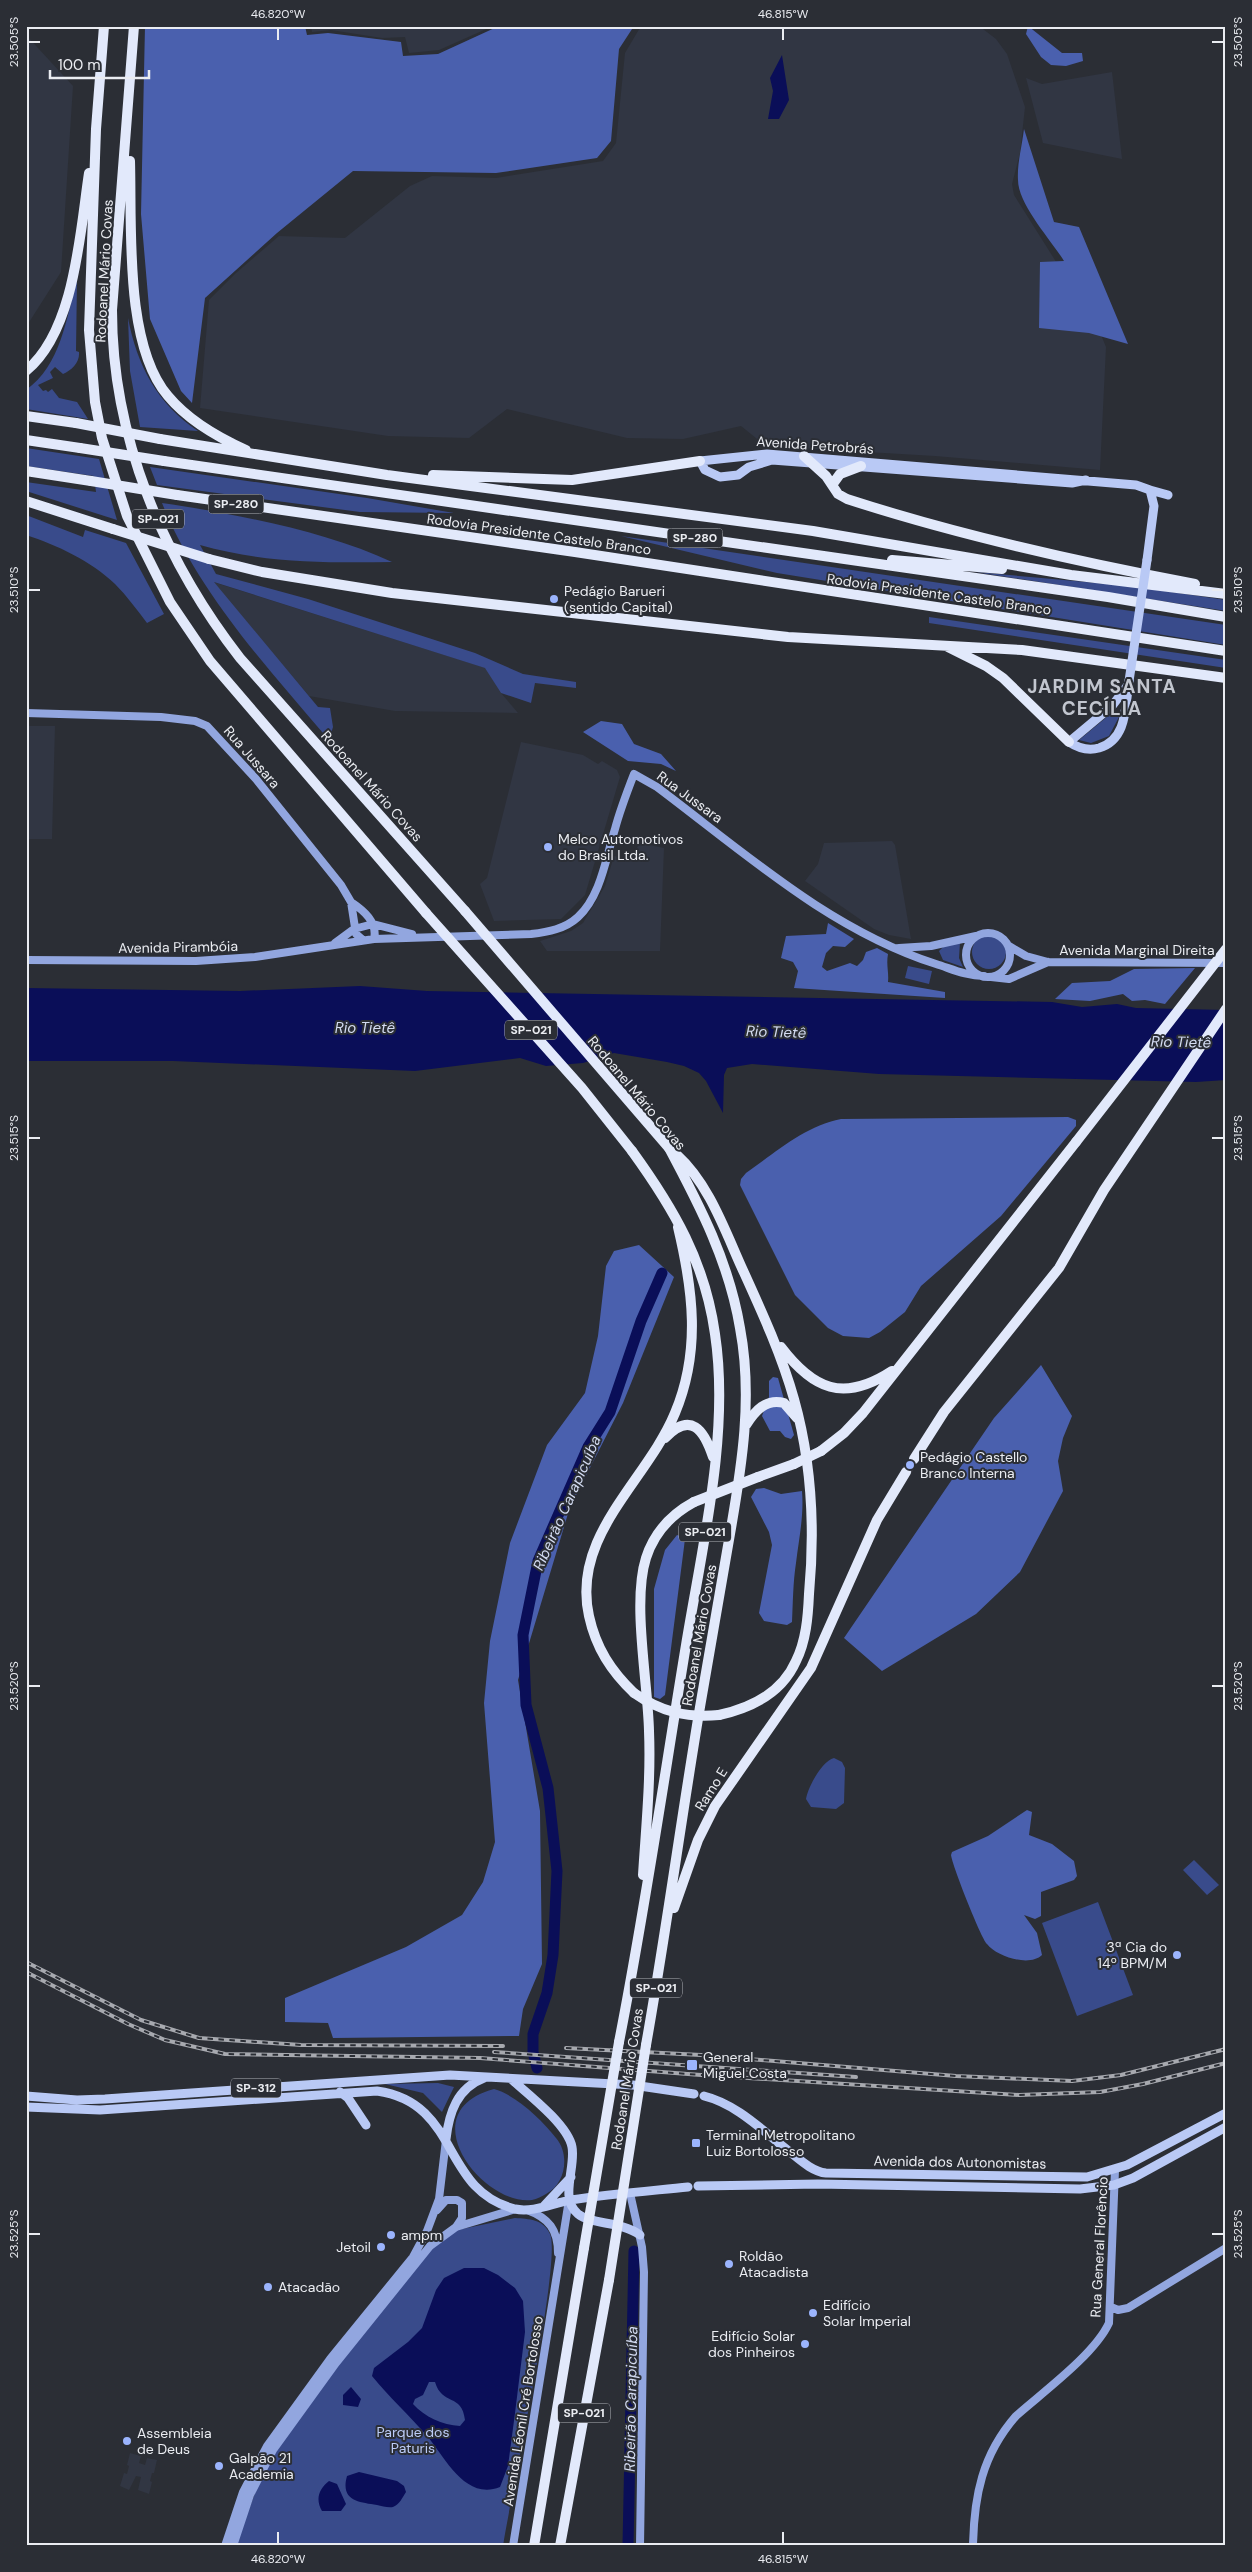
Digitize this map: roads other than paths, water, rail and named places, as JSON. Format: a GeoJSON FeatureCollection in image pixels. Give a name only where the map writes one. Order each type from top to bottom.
{"type":"FeatureCollection","features":[{"type":"Feature","properties":{"kind":"highway","name":"Rodoanel Mário Covas"},"geometry":{"type":"LineString","coordinates":[[104,26],[96,128],[89,330],[91,367],[102,438],[127,516],[170,602],[210,661],[426,913],[570,1074],[632,1151],[674,1211],[688,1238],[701,1272],[715,1333],[719,1374],[719,1416],[708,1512],[641,1930],[619,2042],[534,2546]]}},
{"type":"Feature","properties":{"kind":"highway","name":"Rodoanel Mário Covas"},"geometry":{"type":"LineString","coordinates":[[134,26],[129,112],[112,310],[112,342],[121,412],[138,470],[161,527],[194,593],[211,621],[240,658],[464,911],[669,1148],[687,1173],[710,1227],[732,1290],[740,1327],[746,1370],[745,1426],[735,1505],[700,1708],[667,1931],[646,2045],[609,2280],[560,2546]]}},
{"type":"Feature","properties":{"kind":"highway"},"geometry":{"type":"LineString","coordinates":[[129,112],[135,304],[139,335],[150,366],[167,396],[188,416],[225,440],[260,456]]}},
{"type":"Feature","properties":{"kind":"highway"},"geometry":{"type":"LineString","coordinates":[[26,370],[44,351],[64,308],[71,282],[96,128]]}},
{"type":"Feature","properties":{"kind":"highway"},"geometry":{"type":"LineString","coordinates":[[26,416],[76,423],[260,456],[387,475],[814,531],[1070,575]]}},
{"type":"Feature","properties":{"kind":"highway","name":"Rodovia Presidente Castelo Branco"},"geometry":{"type":"LineString","coordinates":[[26,440],[1226,617]]}},
{"type":"Feature","properties":{"kind":"highway"},"geometry":{"type":"LineString","coordinates":[[808,460],[838,494],[847,499],[950,530],[1136,573],[1226,590]]}},
{"type":"Feature","properties":{"kind":"highway"},"geometry":{"type":"LineString","coordinates":[[387,475],[572,480],[700,461]]}},
{"type":"Feature","properties":{"kind":"highway"},"geometry":{"type":"LineString","coordinates":[[832,485],[840,474],[861,466]]}},
{"type":"Feature","properties":{"kind":"highway","name":"Rodovia Presidente Castelo Branco"},"geometry":{"type":"LineString","coordinates":[[26,471],[1226,651]]}},
{"type":"Feature","properties":{"kind":"highway"},"geometry":{"type":"LineString","coordinates":[[26,501],[209,559],[262,572],[392,593],[788,637],[942,645],[1069,655],[1226,678]]}},
{"type":"Feature","properties":{"kind":"highway"},"geometry":{"type":"LineString","coordinates":[[786,551],[1070,575],[1226,594]]}},
{"type":"Feature","properties":{"kind":"highway"},"geometry":{"type":"LineString","coordinates":[[942,645],[986,666],[1003,678],[1069,742]]}},
{"type":"Feature","properties":{"kind":"highway"},"geometry":{"type":"LineString","coordinates":[[641,1930],[650,1760],[641,1582],[646,1557],[657,1535],[674,1516],[694,1502],[794,1464],[821,1450],[855,1423],[1226,949]]}},
{"type":"Feature","properties":{"kind":"highway"},"geometry":{"type":"LineString","coordinates":[[914,1459],[944,1412],[1058,1268],[1130,1149],[1226,1009]]}},
{"type":"Feature","properties":{"kind":"highway"},"geometry":{"type":"LineString","coordinates":[[674,1211],[690,1279],[693,1333],[684,1386],[676,1412],[660,1444],[601,1531],[590,1560],[586,1586],[588,1612],[598,1647],[620,1680],[634,1693],[646,1702],[674,1713],[689,1716],[719,1715],[746,1707],[770,1694],[789,1673],[801,1649],[808,1613],[812,1545],[810,1485],[800,1422],[775,1340],[722,1222],[687,1173]]}},
{"type":"Feature","properties":{"kind":"highway"},"geometry":{"type":"LineString","coordinates":[[775,1340],[803,1374],[826,1386],[854,1387],[877,1380],[897,1368]]}},
{"type":"Feature","properties":{"kind":"highway"},"geometry":{"type":"LineString","coordinates":[[745,1426],[758,1409],[770,1402],[784,1403],[800,1422]]}},
{"type":"Feature","properties":{"kind":"highway"},"geometry":{"type":"LineString","coordinates":[[660,1444],[677,1428],[694,1426],[702,1431],[714,1460]]}},
{"type":"Feature","properties":{"kind":"highway","name":"Ramo E"},"geometry":{"type":"LineString","coordinates":[[667,1931],[698,1840],[715,1806],[806,1676],[877,1520],[906,1472]]}},
{"type":"Feature","properties":{"kind":"main road","name":"Avenida Petrobrás"},"geometry":{"type":"LineString","coordinates":[[1086,480],[1072,483],[861,466],[808,460],[748,454],[700,461],[705,470],[720,477],[738,475],[749,468],[772,460],[808,460],[1086,480],[1136,485],[1168,495],[1154,506]]}},
{"type":"Feature","properties":{"kind":"main road"},"geometry":{"type":"LineString","coordinates":[[1129,683],[1112,706],[1069,742],[1076,746],[1093,749],[1109,743],[1118,737],[1125,711],[1147,560],[1154,506],[1150,490]]}},
{"type":"Feature","properties":{"kind":"main road"},"geometry":{"type":"LineString","coordinates":[[1112,706],[1125,711]]}},
{"type":"Feature","properties":{"kind":"main road","name":"Rua Jussara"},"geometry":{"type":"LineString","coordinates":[[26,713],[161,717],[195,721],[207,726],[227,745],[267,792],[341,885],[351,902],[363,911],[373,924],[418,936]]}},
{"type":"Feature","properties":{"kind":"main road","name":"Rua Jussara"},"geometry":{"type":"LineString","coordinates":[[363,940],[418,936],[531,934],[552,931],[576,918],[583,912],[596,889],[634,774],[657,788],[837,919],[916,958],[967,974],[986,976]]}},
{"type":"Feature","properties":{"kind":"main road","name":"Rua Jussara"},"geometry":{"type":"LineString","coordinates":[[351,902],[354,929]]}},
{"type":"Feature","properties":{"kind":"main road"},"geometry":{"type":"LineString","coordinates":[[373,924],[376,932],[374,939]]}},
{"type":"Feature","properties":{"kind":"main road","name":"Avenida Pirambóia"},"geometry":{"type":"LineString","coordinates":[[330,946],[354,929],[373,924]]}},
{"type":"Feature","properties":{"kind":"main road"},"geometry":{"type":"LineString","coordinates":[[354,929],[363,940]]}},
{"type":"Feature","properties":{"kind":"main road"},"geometry":{"type":"LineString","coordinates":[[993,933],[1000,936],[1009,946],[1010,953],[1007,966],[1002,972],[986,976],[976,973],[967,961],[968,946],[978,935],[993,933]]}},
{"type":"Feature","properties":{"kind":"main road","name":"Rua Jussara"},"geometry":{"type":"LineString","coordinates":[[897,948],[931,946],[978,935]]}},
{"type":"Feature","properties":{"kind":"main road","name":"Avenida Pirambóia"},"geometry":{"type":"LineString","coordinates":[[26,960],[204,960],[255,957],[363,940]]}},
{"type":"Feature","properties":{"kind":"main road"},"geometry":{"type":"LineString","coordinates":[[931,946],[936,964]]}},
{"type":"Feature","properties":{"kind":"main road","name":"Avenida Marginal Direita"},"geometry":{"type":"LineString","coordinates":[[1009,946],[1026,956],[1048,962],[1226,963]]}},
{"type":"Feature","properties":{"kind":"main road","name":"Avenida Marginal Direita"},"geometry":{"type":"LineString","coordinates":[[986,976],[1009,979],[1048,962]]}},
{"type":"Feature","properties":{"kind":"main road","name":"SP-312"},"geometry":{"type":"LineString","coordinates":[[26,2096],[105,2099],[432,2076],[487,2077]]}},
{"type":"Feature","properties":{"kind":"main road"},"geometry":{"type":"LineString","coordinates":[[225,2546],[243,2492],[267,2446],[330,2359],[413,2257],[434,2214],[442,2180],[448,2121],[458,2098],[467,2088],[487,2077],[633,2085],[694,2094]]}},
{"type":"Feature","properties":{"kind":"main road"},"geometry":{"type":"LineString","coordinates":[[511,2079],[531,2097],[569,2139],[573,2154],[569,2200],[575,2211],[584,2217],[617,2224],[640,2234]]}},
{"type":"Feature","properties":{"kind":"main road","name":"SP-312"},"geometry":{"type":"LineString","coordinates":[[26,2107],[100,2110],[340,2092],[377,2091],[398,2096],[412,2103],[427,2114],[446,2140]]}},
{"type":"Feature","properties":{"kind":"main road"},"geometry":{"type":"LineString","coordinates":[[340,2092],[354,2105],[366,2125]]}},
{"type":"Feature","properties":{"kind":"main road","name":"Avenida dos Autonomistas"},"geometry":{"type":"LineString","coordinates":[[704,2096],[733,2108],[797,2158],[823,2173],[1087,2177],[1115,2170],[1226,2113]]}},
{"type":"Feature","properties":{"kind":"main road","name":"Avenida dos Autonomistas"},"geometry":{"type":"LineString","coordinates":[[698,2186],[811,2184],[1080,2189],[1114,2185],[1133,2178],[1226,2127]]}},
{"type":"Feature","properties":{"kind":"main road"},"geometry":{"type":"LineString","coordinates":[[446,2140],[455,2161],[468,2180],[489,2196],[521,2209]]}},
{"type":"Feature","properties":{"kind":"main road","name":"Rua General Florêncio"},"geometry":{"type":"LineString","coordinates":[[972,2546],[976,2490],[982,2473],[996,2447],[1016,2416],[1098,2340],[1109,2323],[1115,2170]]}},
{"type":"Feature","properties":{"kind":"main road"},"geometry":{"type":"LineString","coordinates":[[543,2207],[571,2177]]}},
{"type":"Feature","properties":{"kind":"main road"},"geometry":{"type":"LineString","coordinates":[[456,2227],[521,2209],[543,2207],[569,2200],[688,2186]]}},
{"type":"Feature","properties":{"kind":"main road"},"geometry":{"type":"LineString","coordinates":[[630,2192],[640,2234],[644,2272],[640,2546]]}},
{"type":"Feature","properties":{"kind":"main road"},"geometry":{"type":"LineString","coordinates":[[233,2546],[250,2495],[273,2450],[336,2363],[419,2259],[430,2246],[460,2223],[464,2209],[462,2203],[456,2200],[446,2200],[434,2214]]}},
{"type":"Feature","properties":{"kind":"main road","name":"Avenida Léonil Cré Bortolosso"},"geometry":{"type":"LineString","coordinates":[[513,2546],[558,2280],[569,2200]]}},
{"type":"Feature","properties":{"kind":"main road","name":"Avenida Léonil Cré Bortolosso"},"geometry":{"type":"LineString","coordinates":[[521,2209],[538,2214],[552,2225],[558,2246],[558,2280]]}},
{"type":"Feature","properties":{"kind":"main road"},"geometry":{"type":"LineString","coordinates":[[1111,2306],[1118,2310],[1128,2308],[1226,2248]]}},
{"type":"Feature","properties":{"kind":"water"},"geometry":{"type":"Polygon","coordinates":[[[782,55],[789,100],[779,119],[768,119],[773,91],[770,78],[782,55]]]}},
{"type":"Feature","properties":{"kind":"water","name":"Rio Tietê"},"geometry":{"type":"Polygon","coordinates":[[[360,986],[427,991],[1052,1002],[1082,1007],[1117,1004],[1136,1008],[1226,1010],[1226,1080],[1196,1082],[879,1074],[752,1064],[727,1068],[724,1075],[723,1113],[706,1081],[699,1073],[684,1066],[667,1062],[614,1053],[583,1063],[546,1066],[520,1058],[415,1071],[173,1061],[26,1061],[26,988],[240,991],[360,986]]]}},
{"type":"Feature","properties":{"kind":"water"},"geometry":{"type":"Polygon","coordinates":[[[464,2268],[484,2268],[498,2275],[515,2288],[523,2301],[525,2332],[508,2466],[500,2487],[488,2490],[476,2488],[466,2483],[457,2475],[427,2436],[372,2376],[374,2368],[408,2342],[422,2328],[436,2290],[444,2278],[464,2268]],[[429,2382],[423,2395],[415,2399],[413,2404],[434,2420],[460,2426],[465,2420],[460,2406],[442,2394],[435,2382],[429,2382]]]}},
{"type":"Feature","properties":{"kind":"water"},"geometry":{"type":"Polygon","coordinates":[[[351,2387],[361,2399],[358,2407],[343,2405],[343,2395],[351,2387]]]}},
{"type":"Feature","properties":{"kind":"water"},"geometry":{"type":"Polygon","coordinates":[[[359,2472],[397,2481],[404,2486],[406,2492],[399,2503],[393,2507],[385,2507],[353,2499],[346,2491],[347,2476],[359,2472]]]}},
{"type":"Feature","properties":{"kind":"water"},"geometry":{"type":"Polygon","coordinates":[[[329,2481],[337,2484],[346,2504],[341,2511],[322,2511],[320,2507],[319,2494],[329,2481]]]}},
{"type":"Feature","properties":{"kind":"waterway","name":"Ribeirão Carapicuíba"},"geometry":{"type":"LineString","coordinates":[[537,2068],[533,2052],[533,2034],[547,1993],[553,1955],[557,1871],[548,1788],[526,1705],[523,1635],[538,1561],[588,1447],[610,1412],[641,1321],[662,1273]]}},
{"type":"Feature","properties":{"kind":"waterway","name":"Ribeirão Carapicuíba"},"geometry":{"type":"LineString","coordinates":[[628,2546],[634,2251]]}},
{"type":"Feature","properties":{"kind":"tunnel"},"geometry":{"type":"LineString","coordinates":[[906,1472],[914,1459]]}},
{"type":"Feature","properties":{"kind":"railway"},"geometry":{"type":"LineString","coordinates":[[26,1962],[141,2020],[199,2038],[301,2045],[503,2046]]}},
{"type":"Feature","properties":{"kind":"railway"},"geometry":{"type":"LineString","coordinates":[[26,1972],[128,2024],[165,2040],[225,2054],[480,2058],[701,2075],[1019,2095],[1100,2092],[1143,2084],[1226,2063]]}},
{"type":"Feature","properties":{"kind":"railway"},"geometry":{"type":"LineString","coordinates":[[566,2048],[701,2055],[956,2076],[1072,2081],[1121,2075],[1226,2049]]}},
{"type":"Feature","properties":{"kind":"railway"},"geometry":{"type":"LineString","coordinates":[[494,2052],[856,2077]]}},
{"type":"Feature","properties":{"kind":"place","name":"Pedágio Barueri (sentido Capital)"},"geometry":{"type":"Point","coordinates":[554,599]}},
{"type":"Feature","properties":{"kind":"place","name":"Melco Automotivos do Brasil Ltda."},"geometry":{"type":"Point","coordinates":[548,847]}},
{"type":"Feature","properties":{"kind":"place","name":"Pedágio Castello Branco Interna"},"geometry":{"type":"Point","coordinates":[910,1465]}},
{"type":"Feature","properties":{"kind":"place","name":"3ª Cia do 14º BPM/M"},"geometry":{"type":"Point","coordinates":[1177,1955]}},
{"type":"Feature","properties":{"kind":"place","name":"General Miguel Costa"},"geometry":{"type":"Point","coordinates":[692,2065]}},
{"type":"Feature","properties":{"kind":"place","name":"Terminal Metropolitano Luiz Bortolosso"},"geometry":{"type":"Point","coordinates":[696,2143]}},
{"type":"Feature","properties":{"kind":"place","name":"ampm"},"geometry":{"type":"Point","coordinates":[391,2235]}},
{"type":"Feature","properties":{"kind":"place","name":"Jetoil"},"geometry":{"type":"Point","coordinates":[381,2247]}},
{"type":"Feature","properties":{"kind":"place","name":"Roldão Atacadista"},"geometry":{"type":"Point","coordinates":[729,2264]}},
{"type":"Feature","properties":{"kind":"place","name":"Atacadão"},"geometry":{"type":"Point","coordinates":[268,2287]}},
{"type":"Feature","properties":{"kind":"place","name":"Edifício Solar Imperial"},"geometry":{"type":"Point","coordinates":[813,2313]}},
{"type":"Feature","properties":{"kind":"place","name":"Edifício Solar dos Pinheiros"},"geometry":{"type":"Point","coordinates":[805,2344]}},
{"type":"Feature","properties":{"kind":"place","name":"Assembleia de Deus"},"geometry":{"type":"Point","coordinates":[127,2441]}},
{"type":"Feature","properties":{"kind":"place","name":"Galpão 21 Academia"},"geometry":{"type":"Point","coordinates":[219,2466]}},
{"type":"Feature","properties":{"kind":"district","name":"JARDIM SANTA CECÍLIA"},"geometry":{"type":"Point","coordinates":[1102,697]}},
{"type":"Feature","properties":{"kind":"park label","name":"Parque dos Paturis"},"geometry":{"type":"Point","coordinates":[413,2440]}}]}
